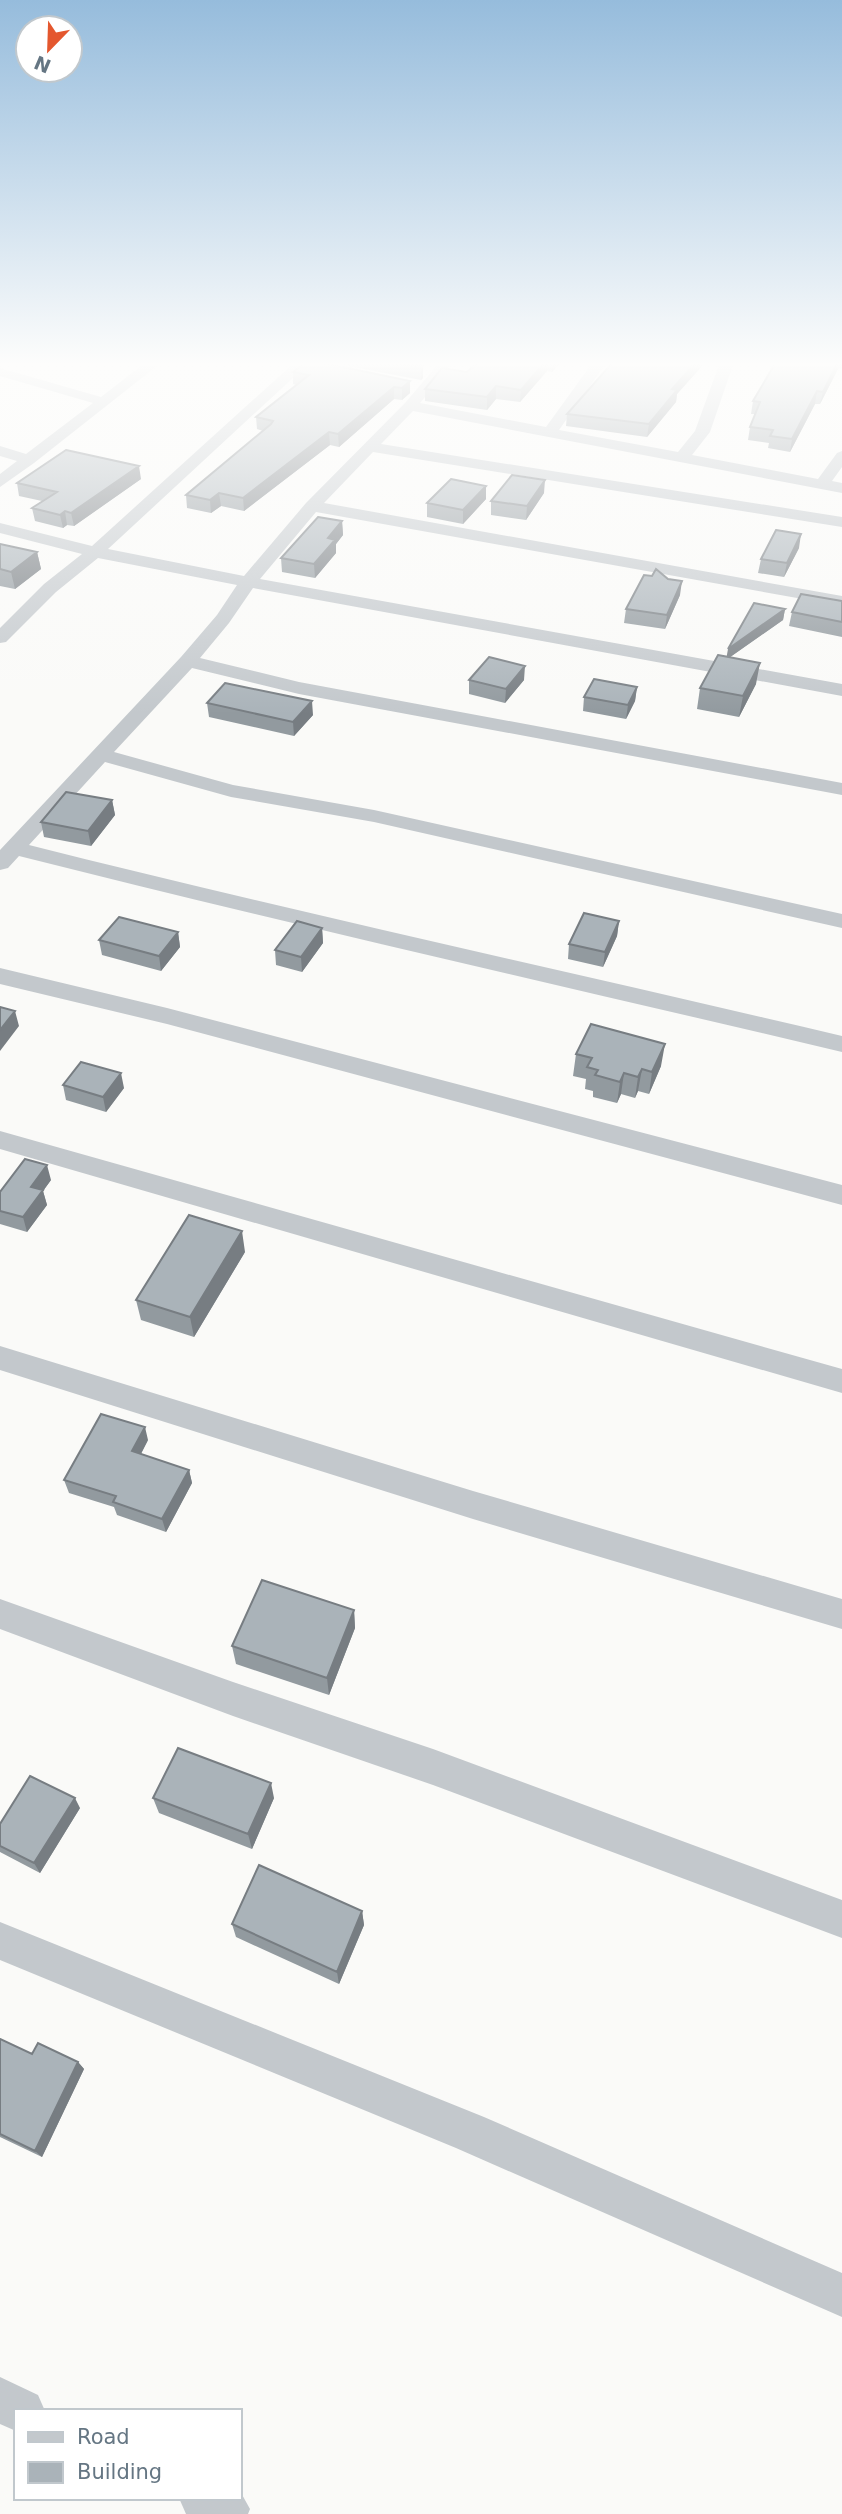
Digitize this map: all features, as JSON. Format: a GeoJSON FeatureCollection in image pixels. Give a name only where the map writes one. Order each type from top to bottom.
{"type":"FeatureCollection","features":[{"type":"Feature","properties":{"kind":"street"},"geometry":{"type":"LineString","coordinates":[[0,638],[50,588],[95,552],[175,479]]}},
{"type":"Feature","properties":{"kind":"street"},"geometry":{"type":"LineString","coordinates":[[7,855],[188,661],[223,619],[248,582],[337,479]]}},
{"type":"Feature","properties":{"kind":"street"},"geometry":{"type":"LineString","coordinates":[[572,479],[842,522]]}},
{"type":"Feature","properties":{"kind":"street"},"geometry":{"type":"LineString","coordinates":[[797,479],[842,488]]}},
{"type":"Feature","properties":{"kind":"street"},"geometry":{"type":"LineString","coordinates":[[822,484],[825,479]]}},
{"type":"Feature","properties":{"kind":"street"},"geometry":{"type":"LineString","coordinates":[[312,506],[842,601]]}},
{"type":"Feature","properties":{"kind":"street"},"geometry":{"type":"LineString","coordinates":[[0,528],[95,552],[248,582],[842,690]]}},
{"type":"Feature","properties":{"kind":"street"},"geometry":{"type":"LineString","coordinates":[[188,661],[299,688],[842,789]]}},
{"type":"Feature","properties":{"kind":"street"},"geometry":{"type":"LineString","coordinates":[[101,755],[231,791],[374,816],[842,921]]}},
{"type":"Feature","properties":{"kind":"street"},"geometry":{"type":"LineString","coordinates":[[7,855],[364,931],[842,1044]]}},
{"type":"Feature","properties":{"kind":"street"},"geometry":{"type":"LineString","coordinates":[[0,976],[180,1019],[842,1195]]}},
{"type":"Feature","properties":{"kind":"street"},"geometry":{"type":"LineString","coordinates":[[0,1140],[842,1381]]}},
{"type":"Feature","properties":{"kind":"street"},"geometry":{"type":"LineString","coordinates":[[0,1358],[473,1505],[842,1614]]}},
{"type":"Feature","properties":{"kind":"street"},"geometry":{"type":"LineString","coordinates":[[0,1614],[233,1699],[433,1767],[842,1919]]}},
{"type":"Feature","properties":{"kind":"street"},"geometry":{"type":"LineString","coordinates":[[0,1941],[469,2132],[842,2295]]}},
{"type":"Feature","properties":{"kind":"street"},"geometry":{"type":"LineString","coordinates":[[0,2400],[18,2409]]}},
{"type":"Feature","properties":{"kind":"building"},"geometry":{"type":"Polygon","coordinates":[[[22,479],[120,479],[71,513],[65,511],[60,515],[32,508],[57,492],[17,483],[22,479]]]}},
{"type":"Feature","properties":{"kind":"building"},"geometry":{"type":"Polygon","coordinates":[[[205,479],[267,479],[243,498],[219,493],[210,500],[186,495],[205,479]]]}},
{"type":"Feature","properties":{"kind":"building"},"geometry":{"type":"Polygon","coordinates":[[[451,479],[486,486],[463,510],[427,503],[451,479]]]}},
{"type":"Feature","properties":{"kind":"building"},"geometry":{"type":"Polygon","coordinates":[[[509,479],[545,480],[527,506],[491,501],[509,479]]]}},
{"type":"Feature","properties":{"kind":"building"},"geometry":{"type":"Polygon","coordinates":[[[318,517],[342,521],[328,538],[335,540],[314,564],[281,558],[318,517]]]}},
{"type":"Feature","properties":{"kind":"building"},"geometry":{"type":"Polygon","coordinates":[[[776,530],[801,534],[787,563],[761,559],[776,530]]]}},
{"type":"Feature","properties":{"kind":"building"},"geometry":{"type":"Polygon","coordinates":[[[0,544],[37,552],[11,572],[0,569],[0,544]]]}},
{"type":"Feature","properties":{"kind":"building"},"geometry":{"type":"Polygon","coordinates":[[[656,569],[668,579],[682,581],[667,615],[626,609],[644,575],[652,576],[656,569]]]}},
{"type":"Feature","properties":{"kind":"building"},"geometry":{"type":"Polygon","coordinates":[[[801,594],[842,601],[842,622],[792,612],[801,594]]]}},
{"type":"Feature","properties":{"kind":"building"},"geometry":{"type":"Polygon","coordinates":[[[754,603],[785,609],[728,649],[754,603]]]}},
{"type":"Feature","properties":{"kind":"building"},"geometry":{"type":"Polygon","coordinates":[[[718,655],[760,663],[743,696],[700,688],[718,655]]]}},
{"type":"Feature","properties":{"kind":"building"},"geometry":{"type":"Polygon","coordinates":[[[489,657],[525,666],[506,689],[469,680],[489,657]]]}},
{"type":"Feature","properties":{"kind":"building"},"geometry":{"type":"Polygon","coordinates":[[[594,679],[637,687],[628,705],[584,697],[594,679]]]}},
{"type":"Feature","properties":{"kind":"building"},"geometry":{"type":"Polygon","coordinates":[[[225,683],[312,701],[293,722],[207,703],[225,683]]]}},
{"type":"Feature","properties":{"kind":"building"},"geometry":{"type":"Polygon","coordinates":[[[66,792],[112,800],[88,831],[41,822],[66,792]]]}},
{"type":"Feature","properties":{"kind":"building"},"geometry":{"type":"Polygon","coordinates":[[[584,913],[619,921],[605,952],[569,944],[584,913]]]}},
{"type":"Feature","properties":{"kind":"building"},"geometry":{"type":"Polygon","coordinates":[[[119,917],[178,932],[159,956],[99,940],[119,917]]]}},
{"type":"Feature","properties":{"kind":"building"},"geometry":{"type":"Polygon","coordinates":[[[297,921],[322,928],[301,957],[275,950],[297,921]]]}},
{"type":"Feature","properties":{"kind":"building"},"geometry":{"type":"Polygon","coordinates":[[[0,1007],[15,1011],[0,1030],[0,1007]]]}},
{"type":"Feature","properties":{"kind":"building"},"geometry":{"type":"Polygon","coordinates":[[[591,1024],[665,1044],[652,1072],[642,1069],[638,1077],[624,1073],[620,1082],[595,1075],[598,1070],[587,1067],[592,1058],[576,1054],[591,1024]]]}},
{"type":"Feature","properties":{"kind":"building"},"geometry":{"type":"Polygon","coordinates":[[[81,1062],[121,1073],[103,1097],[63,1085],[81,1062]]]}},
{"type":"Feature","properties":{"kind":"building"},"geometry":{"type":"Polygon","coordinates":[[[25,1159],[47,1165],[31,1187],[43,1190],[23,1217],[0,1211],[0,1192],[25,1159]]]}},
{"type":"Feature","properties":{"kind":"building"},"geometry":{"type":"Polygon","coordinates":[[[189,1215],[242,1231],[190,1317],[136,1300],[189,1215]]]}},
{"type":"Feature","properties":{"kind":"building"},"geometry":{"type":"Polygon","coordinates":[[[101,1414],[145,1427],[132,1451],[189,1470],[162,1519],[113,1502],[116,1496],[64,1480],[101,1414]]]}},
{"type":"Feature","properties":{"kind":"building"},"geometry":{"type":"Polygon","coordinates":[[[262,1580],[354,1610],[327,1678],[232,1646],[262,1580]]]}},
{"type":"Feature","properties":{"kind":"building"},"geometry":{"type":"Polygon","coordinates":[[[178,1748],[271,1783],[248,1834],[153,1798],[178,1748]]]}},
{"type":"Feature","properties":{"kind":"building"},"geometry":{"type":"Polygon","coordinates":[[[30,1776],[75,1798],[34,1863],[0,1846],[0,1824],[30,1776]]]}},
{"type":"Feature","properties":{"kind":"building"},"geometry":{"type":"Polygon","coordinates":[[[259,1865],[362,1911],[337,1972],[232,1924],[259,1865]]]}},
{"type":"Feature","properties":{"kind":"building"},"geometry":{"type":"Polygon","coordinates":[[[0,2039],[32,2054],[38,2043],[78,2062],[35,2151],[0,2134],[0,2039]]]}}]}
